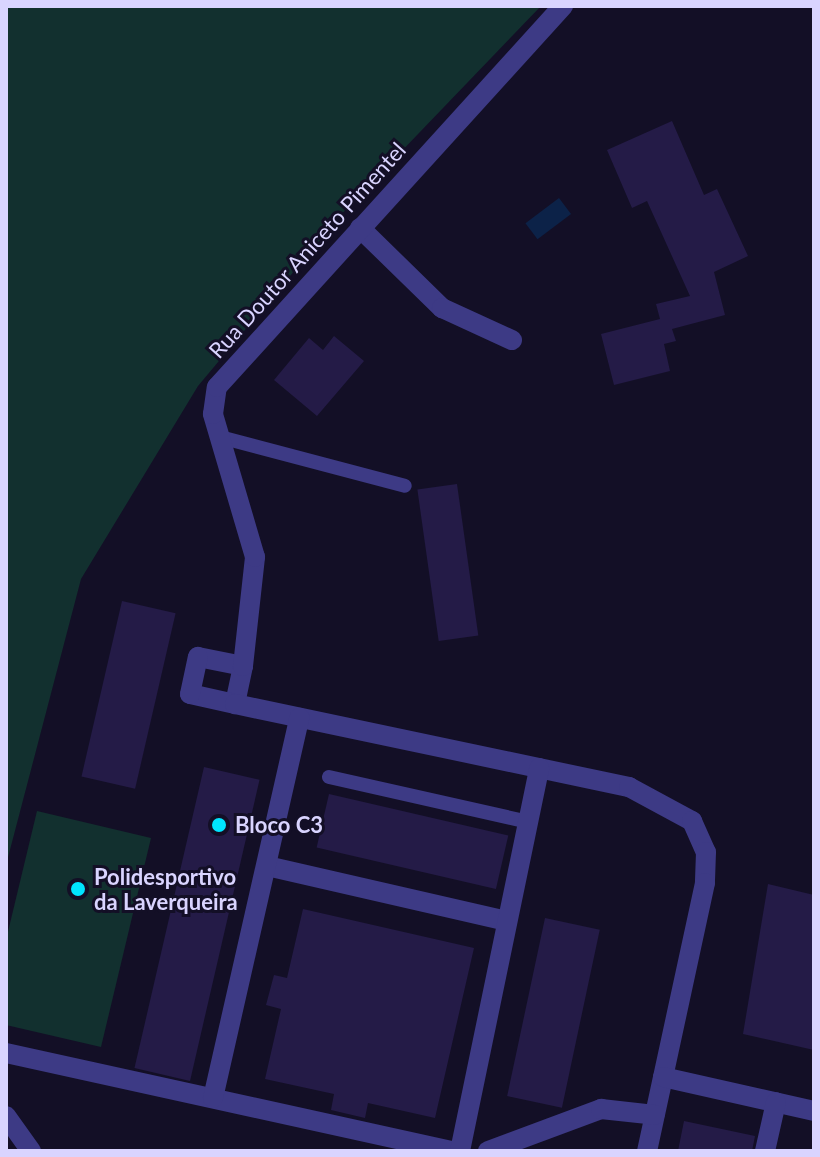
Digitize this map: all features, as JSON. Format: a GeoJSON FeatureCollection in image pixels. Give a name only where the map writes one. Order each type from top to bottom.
{"type":"FeatureCollection","features":[{"type":"Feature","properties":{"kind":"street","name":"Rua Doutor Aniceto Pimentel"},"geometry":{"type":"LineString","coordinates":[[235,704],[243,666],[255,557],[212,405],[223,377],[563,6]]}},
{"type":"Feature","properties":{"kind":"street"},"geometry":{"type":"LineString","coordinates":[[360,228],[431,299],[512,340]]}},
{"type":"Feature","properties":{"kind":"street"},"geometry":{"type":"LineString","coordinates":[[243,666],[198,657],[190,694],[647,792],[678,809],[701,837],[705,883],[647,1151]]}},
{"type":"Feature","properties":{"kind":"street"},"geometry":{"type":"LineString","coordinates":[[213,1098],[299,718]]}},
{"type":"Feature","properties":{"kind":"street"},"geometry":{"type":"LineString","coordinates":[[460,1151],[539,768]]}},
{"type":"Feature","properties":{"kind":"street"},"geometry":{"type":"LineString","coordinates":[[267,866],[507,921]]}},
{"type":"Feature","properties":{"kind":"street"},"geometry":{"type":"LineString","coordinates":[[6,1053],[450,1151]]}},
{"type":"Feature","properties":{"kind":"street"},"geometry":{"type":"LineString","coordinates":[[663,1077],[814,1111]]}},
{"type":"Feature","properties":{"kind":"street"},"geometry":{"type":"LineString","coordinates":[[765,1151],[776,1102]]}},
{"type":"Feature","properties":{"kind":"street"},"geometry":{"type":"LineString","coordinates":[[497,1149],[601,1109],[655,1115]]}},
{"type":"Feature","properties":{"kind":"street"},"geometry":{"type":"LineString","coordinates":[[6,1116],[31,1151]]}},
{"type":"Feature","properties":{"kind":"lane"},"geometry":{"type":"LineString","coordinates":[[220,437],[405,486]]}},
{"type":"Feature","properties":{"kind":"lane"},"geometry":{"type":"LineString","coordinates":[[329,777],[528,822]]}},
{"type":"Feature","properties":{"kind":"green space"},"geometry":{"type":"Polygon","coordinates":[[[6,6],[541,6],[347,208],[198,386],[81,579],[6,865],[6,6]]]}},
{"type":"Feature","properties":{"kind":"green space","name":"Polidesportivo da Laverqueira"},"geometry":{"type":"Polygon","coordinates":[[[37,811],[151,838],[101,1047],[6,1025],[6,940],[37,811]]]}},
{"type":"Feature","properties":{"kind":"water"},"geometry":{"type":"Polygon","coordinates":[[[559,198],[571,214],[537,239],[525,223],[559,198]]]}},
{"type":"Feature","properties":{"kind":"building"},"geometry":{"type":"Polygon","coordinates":[[[672,121],[704,195],[717,189],[748,256],[714,272],[725,315],[672,329],[676,341],[664,344],[670,371],[614,385],[601,334],[660,319],[656,304],[690,296],[647,201],[632,208],[607,150],[672,121]]]}},
{"type":"Feature","properties":{"kind":"building"},"geometry":{"type":"Polygon","coordinates":[[[334,336],[364,361],[317,416],[274,380],[309,338],[323,350],[334,336]]]}},
{"type":"Feature","properties":{"kind":"building"},"geometry":{"type":"Polygon","coordinates":[[[457,484],[478,636],[439,641],[417,490],[457,484]]]}},
{"type":"Feature","properties":{"kind":"building"},"geometry":{"type":"Polygon","coordinates":[[[122,601],[176,613],[135,789],[82,776],[122,601]]]}},
{"type":"Feature","properties":{"kind":"building"},"geometry":{"type":"Polygon","coordinates":[[[204,767],[260,780],[190,1081],[134,1068],[204,767]]]}},
{"type":"Feature","properties":{"kind":"building"},"geometry":{"type":"Polygon","coordinates":[[[329,794],[508,835],[496,889],[317,848],[329,794]]]}},
{"type":"Feature","properties":{"kind":"building"},"geometry":{"type":"Polygon","coordinates":[[[768,884],[814,895],[814,1050],[743,1034],[768,884]]]}},
{"type":"Feature","properties":{"kind":"building"},"geometry":{"type":"Polygon","coordinates":[[[303,909],[474,948],[435,1118],[368,1103],[365,1118],[331,1110],[334,1094],[265,1079],[281,1009],[266,1005],[274,975],[287,978],[303,909]]]}},
{"type":"Feature","properties":{"kind":"building"},"geometry":{"type":"Polygon","coordinates":[[[545,918],[600,930],[562,1108],[507,1096],[545,918]]]}},
{"type":"Feature","properties":{"kind":"building"},"geometry":{"type":"Polygon","coordinates":[[[684,1121],[755,1136],[752,1151],[678,1151],[684,1121]]]}},
{"type":"Feature","properties":{"kind":"place","name":"Bloco C3"},"geometry":{"type":"Point","coordinates":[219,825]}},
{"type":"Feature","properties":{"kind":"place","name":"Polidesportivo da Laverqueira"},"geometry":{"type":"Point","coordinates":[78,889]}}]}
